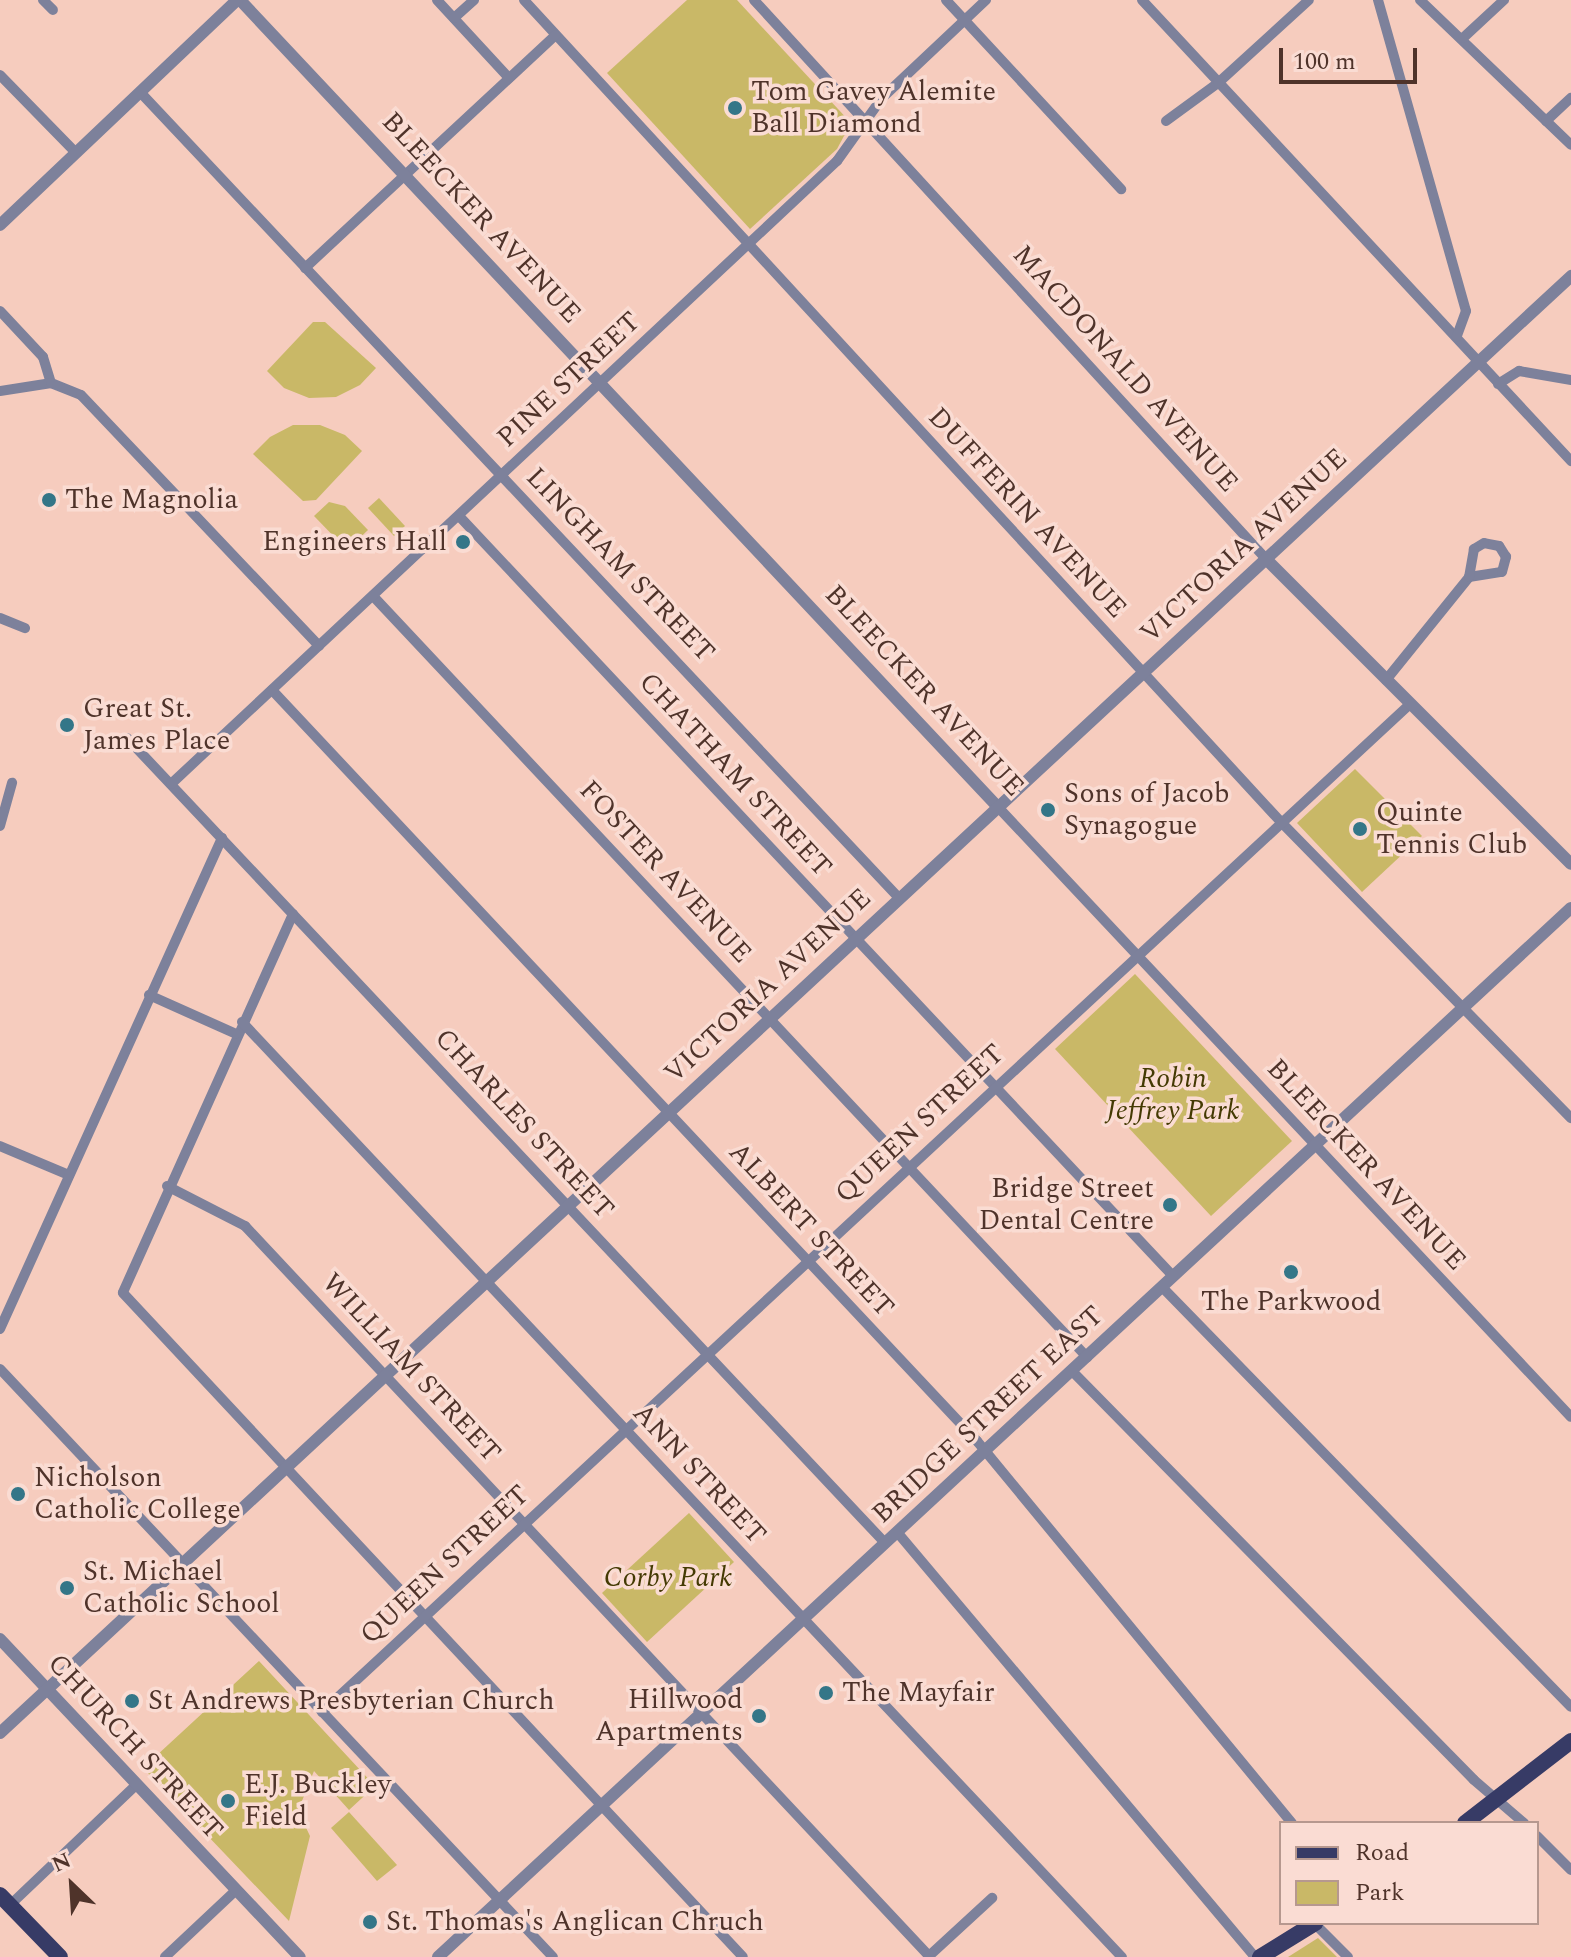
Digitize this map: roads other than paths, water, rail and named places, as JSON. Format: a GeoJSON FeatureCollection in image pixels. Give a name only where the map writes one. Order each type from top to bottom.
{"type":"FeatureCollection","features":[{"type":"Feature","properties":{"kind":"main road"},"geometry":{"type":"LineString","coordinates":[[1468,1821],[1571,1741]]}},
{"type":"Feature","properties":{"kind":"main road"},"geometry":{"type":"LineString","coordinates":[[5,1900],[60,1957]]}},
{"type":"Feature","properties":{"kind":"main road"},"geometry":{"type":"LineString","coordinates":[[1258,1957],[1312,1925]]}},
{"type":"Feature","properties":{"kind":"street"},"geometry":{"type":"LineString","coordinates":[[43,0],[53,10]]}},
{"type":"Feature","properties":{"kind":"street"},"geometry":{"type":"LineString","coordinates":[[0,225],[239,0]]}},
{"type":"Feature","properties":{"kind":"street","name":"BLEECKER AVENUE"},"geometry":{"type":"LineString","coordinates":[[239,0],[603,382],[1571,1417]]}},
{"type":"Feature","properties":{"kind":"street"},"geometry":{"type":"LineString","coordinates":[[437,0],[509,78]]}},
{"type":"Feature","properties":{"kind":"street"},"geometry":{"type":"LineString","coordinates":[[454,18],[474,0]]}},
{"type":"Feature","properties":{"kind":"street","name":"DUFFERIN AVENUE"},"geometry":{"type":"LineString","coordinates":[[524,0],[1280,821],[1571,1118]]}},
{"type":"Feature","properties":{"kind":"street","name":"MACDONALD AVENUE"},"geometry":{"type":"LineString","coordinates":[[754,0],[1266,559],[1571,864]]}},
{"type":"Feature","properties":{"kind":"street"},"geometry":{"type":"LineString","coordinates":[[946,0],[1121,189]]}},
{"type":"Feature","properties":{"kind":"street","name":"PINE STREET"},"geometry":{"type":"LineString","coordinates":[[171,784],[749,246],[837,161],[898,81],[986,0]]}},
{"type":"Feature","properties":{"kind":"street"},"geometry":{"type":"LineString","coordinates":[[1142,0],[1571,461]]}},
{"type":"Feature","properties":{"kind":"street"},"geometry":{"type":"LineString","coordinates":[[1166,121],[1218,83],[1309,0]]}},
{"type":"Feature","properties":{"kind":"street"},"geometry":{"type":"LineString","coordinates":[[1378,0],[1466,311],[1457,336]]}},
{"type":"Feature","properties":{"kind":"street"},"geometry":{"type":"LineString","coordinates":[[1420,0],[1571,145]]}},
{"type":"Feature","properties":{"kind":"street"},"geometry":{"type":"LineString","coordinates":[[1463,38],[1504,0]]}},
{"type":"Feature","properties":{"kind":"street"},"geometry":{"type":"LineString","coordinates":[[305,268],[556,35]]}},
{"type":"Feature","properties":{"kind":"street"},"geometry":{"type":"LineString","coordinates":[[0,75],[76,153]]}},
{"type":"Feature","properties":{"kind":"street","name":"LINGHAM STREET"},"geometry":{"type":"LineString","coordinates":[[140,92],[899,898]]}},
{"type":"Feature","properties":{"kind":"street"},"geometry":{"type":"LineString","coordinates":[[1546,121],[1571,98]]}},
{"type":"Feature","properties":{"kind":"street","name":"VICTORIA AVENUE"},"geometry":{"type":"LineString","coordinates":[[0,1733],[383,1373],[1571,276]]}},
{"type":"Feature","properties":{"kind":"street"},"geometry":{"type":"LineString","coordinates":[[0,311],[43,357],[51,383]]}},
{"type":"Feature","properties":{"kind":"street"},"geometry":{"type":"LineString","coordinates":[[1498,384],[1519,371],[1571,380]]}},
{"type":"Feature","properties":{"kind":"street"},"geometry":{"type":"LineString","coordinates":[[0,391],[51,383],[81,395],[319,646]]}},
{"type":"Feature","properties":{"kind":"street","name":"CHATHAM STREET"},"geometry":{"type":"LineString","coordinates":[[459,516],[1173,1276]]}},
{"type":"Feature","properties":{"kind":"street"},"geometry":{"type":"LineString","coordinates":[[1386,680],[1469,577]]}},
{"type":"Feature","properties":{"kind":"street","name":"FOSTER AVENUE"},"geometry":{"type":"LineString","coordinates":[[373,596],[1087,1357]]}},
{"type":"Feature","properties":{"kind":"street"},"geometry":{"type":"LineString","coordinates":[[0,618],[25,628]]}},
{"type":"Feature","properties":{"kind":"street","name":"ALBERT STREET"},"geometry":{"type":"LineString","coordinates":[[272,690],[985,1452],[1290,1821]]}},
{"type":"Feature","properties":{"kind":"street","name":"QUEEN STREET"},"geometry":{"type":"LineString","coordinates":[[322,1712],[1280,821],[1410,704]]}},
{"type":"Feature","properties":{"kind":"street","name":"CHARLES STREET"},"geometry":{"type":"LineString","coordinates":[[127,738],[885,1543]]}},
{"type":"Feature","properties":{"kind":"street"},"geometry":{"type":"LineString","coordinates":[[0,826],[12,783]]}},
{"type":"Feature","properties":{"kind":"street"},"geometry":{"type":"LineString","coordinates":[[0,1329],[222,838]]}},
{"type":"Feature","properties":{"kind":"street","name":"BRIDGE STREET EAST"},"geometry":{"type":"LineString","coordinates":[[438,1957],[1571,908]]}},
{"type":"Feature","properties":{"kind":"street"},"geometry":{"type":"LineString","coordinates":[[293,914],[167,1186],[123,1293],[743,1957]]}},
{"type":"Feature","properties":{"kind":"street"},"geometry":{"type":"LineString","coordinates":[[149,995],[236,1034]]}},
{"type":"Feature","properties":{"kind":"street","name":"ANN STREET"},"geometry":{"type":"LineString","coordinates":[[242,1022],[1122,1957]]}},
{"type":"Feature","properties":{"kind":"street"},"geometry":{"type":"LineString","coordinates":[[0,1146],[69,1175]]}},
{"type":"Feature","properties":{"kind":"street","name":"WILLIAM STREET"},"geometry":{"type":"LineString","coordinates":[[167,1186],[236,1218],[930,1956]]}},
{"type":"Feature","properties":{"kind":"street"},"geometry":{"type":"LineString","coordinates":[[1162,1287],[1571,1707]]}},
{"type":"Feature","properties":{"kind":"street"},"geometry":{"type":"LineString","coordinates":[[0,1369],[553,1957]]}},
{"type":"Feature","properties":{"kind":"street"},"geometry":{"type":"LineString","coordinates":[[1072,1371],[1496,1799],[1522,1821]]}},
{"type":"Feature","properties":{"kind":"street"},"geometry":{"type":"LineString","coordinates":[[897,1532],[1258,1957]]}},
{"type":"Feature","properties":{"kind":"street","name":"CHURCH STREET"},"geometry":{"type":"LineString","coordinates":[[0,1639],[300,1957]]}},
{"type":"Feature","properties":{"kind":"street"},"geometry":{"type":"LineString","coordinates":[[5,1900],[137,1784]]}},
{"type":"Feature","properties":{"kind":"street"},"geometry":{"type":"LineString","coordinates":[[1539,1838],[1571,1870]]}},
{"type":"Feature","properties":{"kind":"street"},"geometry":{"type":"LineString","coordinates":[[165,1957],[236,1890]]}},
{"type":"Feature","properties":{"kind":"street"},"geometry":{"type":"LineString","coordinates":[[930,1956],[992,1898]]}},
{"type":"Feature","properties":{"kind":"street"},"geometry":{"type":"LineString","coordinates":[[1317,1925],[1348,1957]]}},
{"type":"Feature","properties":{"kind":"place","name":"Tom Gavey Alemite Ball Diamond"},"geometry":{"type":"Point","coordinates":[735,108]}},
{"type":"Feature","properties":{"kind":"place","name":"The Magnolia"},"geometry":{"type":"Point","coordinates":[49,500]}},
{"type":"Feature","properties":{"kind":"place","name":"Engineers Hall"},"geometry":{"type":"Point","coordinates":[463,542]}},
{"type":"Feature","properties":{"kind":"place","name":"Great St. James Place"},"geometry":{"type":"Point","coordinates":[67,725]}},
{"type":"Feature","properties":{"kind":"place","name":"Sons of Jacob Synagogue"},"geometry":{"type":"Point","coordinates":[1048,810]}},
{"type":"Feature","properties":{"kind":"place","name":"Quinte Tennis Club"},"geometry":{"type":"Point","coordinates":[1360,829]}},
{"type":"Feature","properties":{"kind":"place","name":"Bridge Street Dental Centre"},"geometry":{"type":"Point","coordinates":[1170,1205]}},
{"type":"Feature","properties":{"kind":"place","name":"The Parkwood"},"geometry":{"type":"Point","coordinates":[1291,1272]}},
{"type":"Feature","properties":{"kind":"place","name":"Nicholson Catholic College"},"geometry":{"type":"Point","coordinates":[18,1494]}},
{"type":"Feature","properties":{"kind":"place","name":"St. Michael Catholic School"},"geometry":{"type":"Point","coordinates":[67,1588]}},
{"type":"Feature","properties":{"kind":"place","name":"The Mayfair"},"geometry":{"type":"Point","coordinates":[826,1693]}},
{"type":"Feature","properties":{"kind":"place","name":"St Andrews Presbyterian Church"},"geometry":{"type":"Point","coordinates":[132,1701]}},
{"type":"Feature","properties":{"kind":"place","name":"Hillwood Apartments"},"geometry":{"type":"Point","coordinates":[759,1716]}},
{"type":"Feature","properties":{"kind":"place","name":"E.J. Buckley Field"},"geometry":{"type":"Point","coordinates":[228,1801]}},
{"type":"Feature","properties":{"kind":"place","name":"St. Thomas's Anglican Chruch"},"geometry":{"type":"Point","coordinates":[370,1922]}},
{"type":"Feature","properties":{"kind":"park label","name":"Robin Jeffrey Park"},"geometry":{"type":"Point","coordinates":[1173,1095]}},
{"type":"Feature","properties":{"kind":"park label","name":"Corby Park"},"geometry":{"type":"Point","coordinates":[668,1578]}}]}
